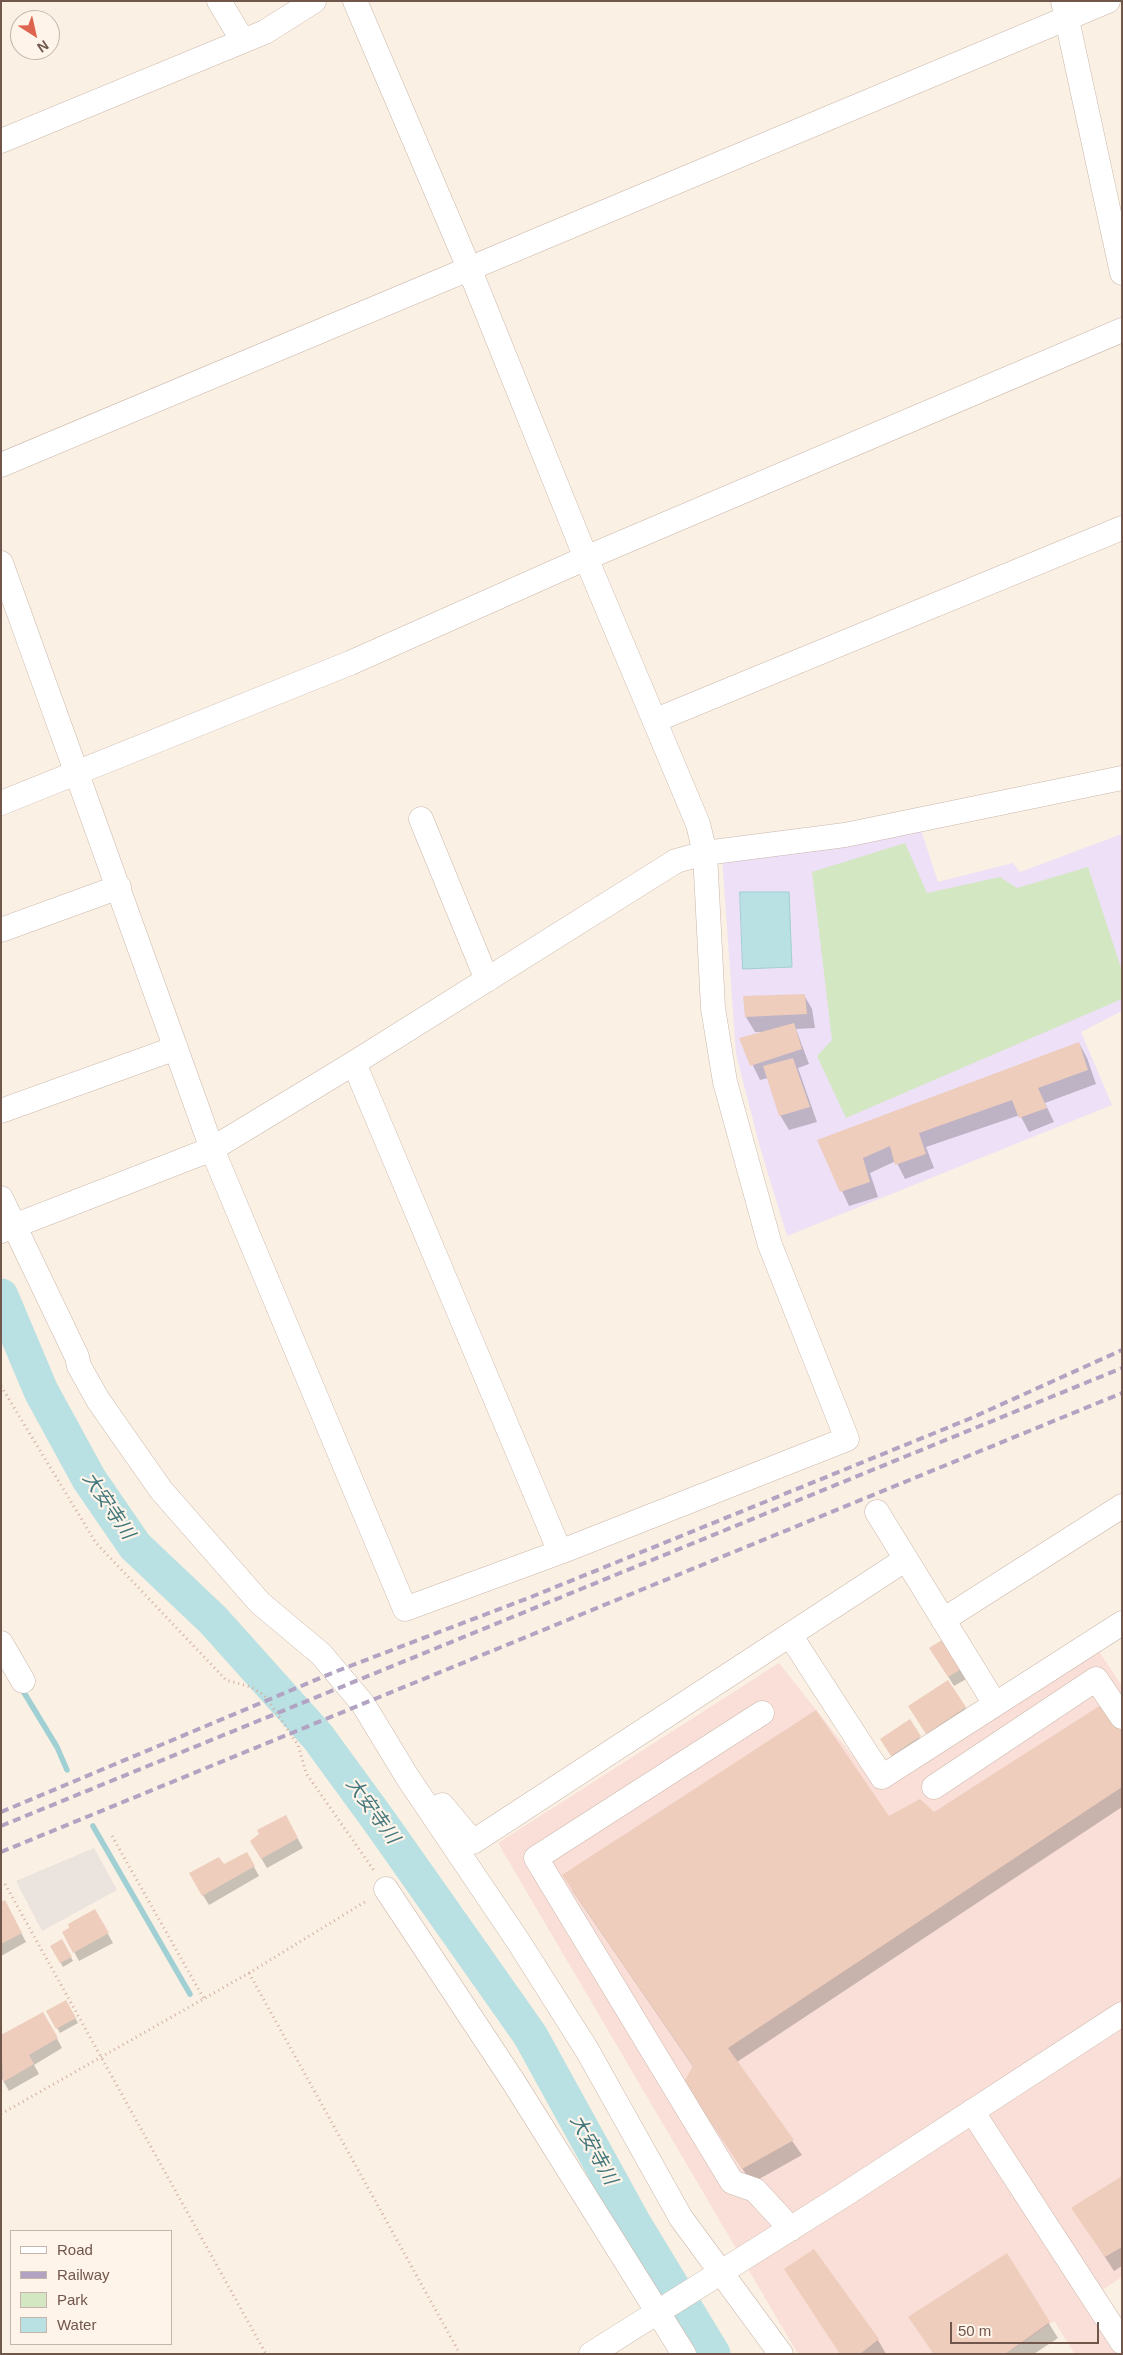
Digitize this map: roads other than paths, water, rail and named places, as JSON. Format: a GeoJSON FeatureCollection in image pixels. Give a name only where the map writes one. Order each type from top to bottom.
{"type":"FeatureCollection","features":[{"type":"Feature","properties":{"kind":"street"},"geometry":{"type":"LineString","coordinates":[[218,1],[243,41]]}},
{"type":"Feature","properties":{"kind":"street"},"geometry":{"type":"LineString","coordinates":[[1,141],[265,32],[314,1]]}},
{"type":"Feature","properties":{"kind":"street"},"geometry":{"type":"LineString","coordinates":[[1,563],[78,771],[212,1149],[404,1609],[560,1552],[847,1439],[770,1245],[725,1082],[714,1008],[705,853],[698,824],[656,720],[586,558],[469,268],[355,1]]}},
{"type":"Feature","properties":{"kind":"street"},"geometry":{"type":"LineString","coordinates":[[1,465],[469,268],[1065,10],[1108,1]]}},
{"type":"Feature","properties":{"kind":"street"},"geometry":{"type":"LineString","coordinates":[[1065,10],[1122,273]]}},
{"type":"Feature","properties":{"kind":"street"},"geometry":{"type":"LineString","coordinates":[[1,804],[78,771],[350,663],[586,558],[1122,330]]}},
{"type":"Feature","properties":{"kind":"street"},"geometry":{"type":"LineString","coordinates":[[656,720],[1122,528]]}},
{"type":"Feature","properties":{"kind":"street"},"geometry":{"type":"LineString","coordinates":[[9,1228],[212,1149],[354,1063],[676,861],[705,853],[845,836],[1122,778]]}},
{"type":"Feature","properties":{"kind":"street"},"geometry":{"type":"LineString","coordinates":[[421,819],[487,980]]}},
{"type":"Feature","properties":{"kind":"street"},"geometry":{"type":"LineString","coordinates":[[1,930],[119,887]]}},
{"type":"Feature","properties":{"kind":"street"},"geometry":{"type":"LineString","coordinates":[[1,1111],[176,1048]]}},
{"type":"Feature","properties":{"kind":"street"},"geometry":{"type":"LineString","coordinates":[[354,1063],[560,1552]]}},
{"type":"Feature","properties":{"kind":"street"},"geometry":{"type":"LineString","coordinates":[[1,1198],[9,1228],[98,1400],[161,1490],[260,1603],[321,1654],[363,1704],[408,1778],[518,1941],[587,2050],[681,2218],[717,2276],[744,2303],[781,2354]]}},
{"type":"Feature","properties":{"kind":"street"},"geometry":{"type":"LineString","coordinates":[[943,1620],[1122,1506]]}},
{"type":"Feature","properties":{"kind":"street"},"geometry":{"type":"LineString","coordinates":[[877,1512],[995,1704]]}},
{"type":"Feature","properties":{"kind":"street"},"geometry":{"type":"LineString","coordinates":[[408,1778],[426,1788],[474,1842],[906,1559]]}},
{"type":"Feature","properties":{"kind":"street"},"geometry":{"type":"LineString","coordinates":[[790,1635],[882,1777],[1122,1623]]}},
{"type":"Feature","properties":{"kind":"street"},"geometry":{"type":"LineString","coordinates":[[1,1643],[23,1681]]}},
{"type":"Feature","properties":{"kind":"street"},"geometry":{"type":"LineString","coordinates":[[934,1787],[1096,1679],[1122,1717]]}},
{"type":"Feature","properties":{"kind":"street"},"geometry":{"type":"LineString","coordinates":[[762,1713],[536,1858],[732,2182],[755,2190],[791,2228]]}},
{"type":"Feature","properties":{"kind":"street"},"geometry":{"type":"LineString","coordinates":[[386,1889],[513,2081],[660,2311],[684,2354]]}},
{"type":"Feature","properties":{"kind":"street"},"geometry":{"type":"LineString","coordinates":[[591,2354],[717,2276],[1122,2014]]}},
{"type":"Feature","properties":{"kind":"street"},"geometry":{"type":"LineString","coordinates":[[972,2112],[1122,2342]]}},
{"type":"Feature","properties":{"kind":"street"},"geometry":{"type":"LineString","coordinates":[[744,2303],[747,2324],[765,2354]]}},
{"type":"Feature","properties":{"kind":"water"},"geometry":{"type":"Polygon","coordinates":[[[740,892],[789,892],[792,967],[743,969],[740,892]]]}},
{"type":"Feature","properties":{"kind":"waterway","name":"大安寺川"},"geometry":{"type":"LineString","coordinates":[[1,1296],[41,1391],[89,1479],[135,1546],[213,1620],[318,1737],[380,1822],[530,2035],[633,2222],[713,2354]]}},
{"type":"Feature","properties":{"kind":"waterway"},"geometry":{"type":"LineString","coordinates":[[20,1686],[57,1747],[67,1770]]}},
{"type":"Feature","properties":{"kind":"waterway"},"geometry":{"type":"LineString","coordinates":[[93,1826],[190,1994]]}},
{"type":"Feature","properties":{"kind":"railway"},"geometry":{"type":"LineString","coordinates":[[1,1812],[337,1671],[531,1597],[969,1419],[1122,1350]]}},
{"type":"Feature","properties":{"kind":"railway"},"geometry":{"type":"LineString","coordinates":[[1,1826],[1122,1368]]}},
{"type":"Feature","properties":{"kind":"railway"},"geometry":{"type":"LineString","coordinates":[[1,1852],[1122,1393]]}}]}
